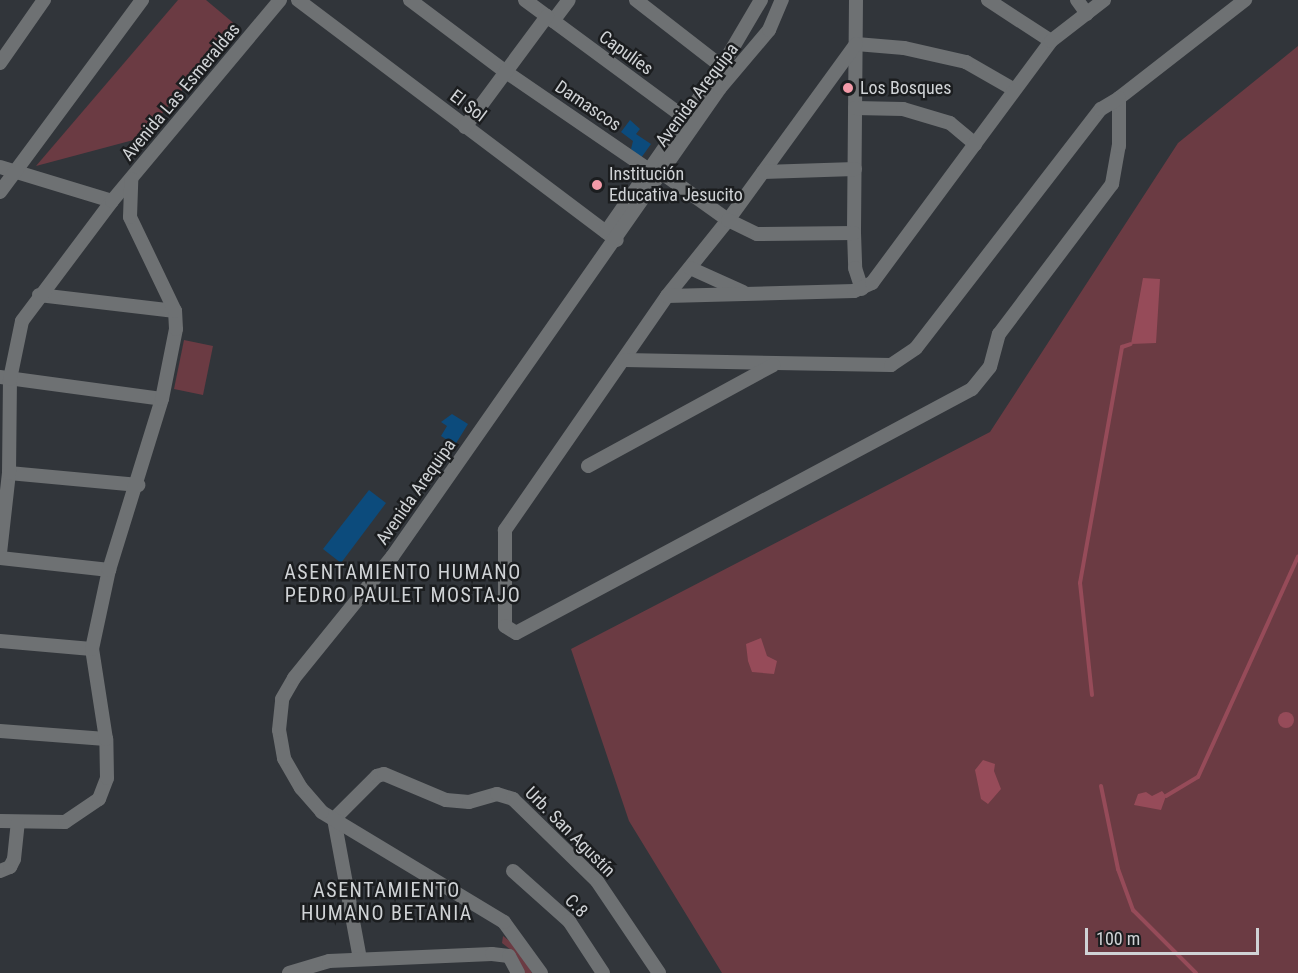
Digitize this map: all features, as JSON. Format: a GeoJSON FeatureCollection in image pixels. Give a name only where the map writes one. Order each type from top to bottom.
{"type":"FeatureCollection","features":[{"type":"Feature","properties":{"kind":"street"},"geometry":{"type":"LineString","coordinates":[[0,63],[45,0]]}},
{"type":"Feature","properties":{"kind":"street"},"geometry":{"type":"LineString","coordinates":[[0,192],[142,0]]}},
{"type":"Feature","properties":{"kind":"street","name":"Avenida Las Esmeraldas"},"geometry":{"type":"LineString","coordinates":[[112,201],[280,0]]}},
{"type":"Feature","properties":{"kind":"street","name":"El Sol"},"geometry":{"type":"LineString","coordinates":[[297,0],[611,236]]}},
{"type":"Feature","properties":{"kind":"street","name":"Damascos"},"geometry":{"type":"LineString","coordinates":[[410,0],[506,72],[728,220],[757,234],[854,233]]}},
{"type":"Feature","properties":{"kind":"street","name":"Capulíes"},"geometry":{"type":"LineString","coordinates":[[525,0],[685,118]]}},
{"type":"Feature","properties":{"kind":"street"},"geometry":{"type":"LineString","coordinates":[[465,127],[506,72],[569,0]]}},
{"type":"Feature","properties":{"kind":"street"},"geometry":{"type":"LineString","coordinates":[[636,0],[721,66]]}},
{"type":"Feature","properties":{"kind":"street","name":"Avenida Arequipa"},"geometry":{"type":"LineString","coordinates":[[541,973],[504,922],[322,812],[301,788],[284,758],[279,730],[282,699],[294,678],[392,558],[656,171],[720,88],[769,30],[782,0]]}},
{"type":"Feature","properties":{"kind":"street"},"geometry":{"type":"LineString","coordinates":[[856,0],[854,233],[855,268],[862,289]]}},
{"type":"Feature","properties":{"kind":"street"},"geometry":{"type":"LineString","coordinates":[[988,0],[1051,41]]}},
{"type":"Feature","properties":{"kind":"street"},"geometry":{"type":"LineString","coordinates":[[1077,0],[1087,14]]}},
{"type":"Feature","properties":{"kind":"street"},"geometry":{"type":"LineString","coordinates":[[667,296],[862,289],[878,274],[1013,89],[1051,41],[1104,0]]}},
{"type":"Feature","properties":{"kind":"street"},"geometry":{"type":"LineString","coordinates":[[624,360],[891,364],[916,348],[1101,108],[1119,98],[1245,0]]}},
{"type":"Feature","properties":{"kind":"street"},"geometry":{"type":"LineString","coordinates":[[656,171],[685,118],[721,66],[757,2]]}},
{"type":"Feature","properties":{"kind":"street"},"geometry":{"type":"LineString","coordinates":[[856,44],[903,48],[966,62],[1013,89]]}},
{"type":"Feature","properties":{"kind":"street"},"geometry":{"type":"LineString","coordinates":[[856,44],[728,220],[667,296],[505,530],[505,626],[516,633],[972,388],[990,368],[999,334],[1112,184],[1119,146],[1119,98]]}},
{"type":"Feature","properties":{"kind":"street"},"geometry":{"type":"LineString","coordinates":[[855,108],[903,109],[950,123],[975,144]]}},
{"type":"Feature","properties":{"kind":"street"},"geometry":{"type":"LineString","coordinates":[[0,167],[112,201],[39,295],[22,321],[0,390]]}},
{"type":"Feature","properties":{"kind":"street"},"geometry":{"type":"LineString","coordinates":[[763,172],[855,169]]}},
{"type":"Feature","properties":{"kind":"street"},"geometry":{"type":"LineString","coordinates":[[0,821],[65,822],[99,799],[107,778],[106,738],[92,649],[109,570],[138,485],[172,362],[175,312],[130,217],[131,179]]}},
{"type":"Feature","properties":{"kind":"street"},"geometry":{"type":"LineString","coordinates":[[690,268],[747,294]]}},
{"type":"Feature","properties":{"kind":"street"},"geometry":{"type":"LineString","coordinates":[[39,295],[175,312]]}},
{"type":"Feature","properties":{"kind":"street"},"geometry":{"type":"LineString","coordinates":[[588,466],[775,364]]}},
{"type":"Feature","properties":{"kind":"street"},"geometry":{"type":"LineString","coordinates":[[5,378],[162,399]]}},
{"type":"Feature","properties":{"kind":"street"},"geometry":{"type":"LineString","coordinates":[[0,553],[9,473],[5,378]]}},
{"type":"Feature","properties":{"kind":"street"},"geometry":{"type":"LineString","coordinates":[[9,473],[138,485]]}},
{"type":"Feature","properties":{"kind":"street"},"geometry":{"type":"LineString","coordinates":[[0,558],[109,570]]}},
{"type":"Feature","properties":{"kind":"street"},"geometry":{"type":"LineString","coordinates":[[0,641],[92,649]]}},
{"type":"Feature","properties":{"kind":"street"},"geometry":{"type":"LineString","coordinates":[[0,732],[106,738]]}},
{"type":"Feature","properties":{"kind":"street","name":"Urb. San Agustín"},"geometry":{"type":"LineString","coordinates":[[334,819],[369,783],[384,774],[446,800],[462,802],[497,795],[513,799],[582,864],[658,973]]}},
{"type":"Feature","properties":{"kind":"street"},"geometry":{"type":"LineString","coordinates":[[334,819],[360,959]]}},
{"type":"Feature","properties":{"kind":"street"},"geometry":{"type":"LineString","coordinates":[[5,869],[18,823]]}},
{"type":"Feature","properties":{"kind":"street"},"geometry":{"type":"LineString","coordinates":[[0,856],[5,869]]}},
{"type":"Feature","properties":{"kind":"street","name":"C.8"},"geometry":{"type":"LineString","coordinates":[[513,871],[569,921],[603,973]]}},
{"type":"Feature","properties":{"kind":"street"},"geometry":{"type":"LineString","coordinates":[[295,972],[329,961],[492,954],[509,956],[518,973]]}},
{"type":"Feature","properties":{"kind":"street"},"geometry":{"type":"LineString","coordinates":[[381,958],[382,973]]}},
{"type":"Feature","properties":{"kind":"shaded area"},"geometry":{"type":"Polygon","coordinates":[[[178,0],[206,0],[237,26],[141,138],[36,166],[178,0]]]}},
{"type":"Feature","properties":{"kind":"shaded area"},"geometry":{"type":"Polygon","coordinates":[[[1298,46],[1298,973],[722,973],[629,821],[571,649],[990,432],[1178,143],[1298,46]]]}},
{"type":"Feature","properties":{"kind":"shaded area"},"geometry":{"type":"Polygon","coordinates":[[[1143,278],[1160,279],[1156,343],[1131,344],[1143,278]]]}},
{"type":"Feature","properties":{"kind":"shaded area"},"geometry":{"type":"Polygon","coordinates":[[[184,340],[213,346],[203,395],[174,389],[184,340]]]}},
{"type":"Feature","properties":{"kind":"shaded area"},"geometry":{"type":"Polygon","coordinates":[[[761,638],[767,656],[777,661],[774,674],[752,672],[748,661],[746,644],[761,638]]]}},
{"type":"Feature","properties":{"kind":"shaded area"},"geometry":{"type":"Polygon","coordinates":[[[1286,712],[1292,714],[1294,720],[1292,726],[1286,728],[1280,726],[1278,720],[1280,714],[1286,712]]]}},
{"type":"Feature","properties":{"kind":"shaded area"},"geometry":{"type":"Polygon","coordinates":[[[983,760],[995,764],[994,771],[1001,789],[988,804],[981,799],[975,770],[983,760]]]}},
{"type":"Feature","properties":{"kind":"shaded area"},"geometry":{"type":"Polygon","coordinates":[[[1162,791],[1166,796],[1161,810],[1134,805],[1138,794],[1146,792],[1152,796],[1162,791]]]}},
{"type":"Feature","properties":{"kind":"shaded area"},"geometry":{"type":"Polygon","coordinates":[[[503,936],[518,947],[532,973],[524,973],[511,950],[502,943],[503,936]]]}},
{"type":"Feature","properties":{"kind":"building"},"geometry":{"type":"Polygon","coordinates":[[[630,120],[640,129],[636,134],[651,144],[641,158],[631,149],[633,141],[621,132],[630,120]]]}},
{"type":"Feature","properties":{"kind":"building"},"geometry":{"type":"Polygon","coordinates":[[[452,414],[468,424],[455,445],[441,436],[447,426],[441,422],[452,414]]]}},
{"type":"Feature","properties":{"kind":"building"},"geometry":{"type":"Polygon","coordinates":[[[369,490],[386,503],[341,563],[323,549],[369,490]]]}},
{"type":"Feature","properties":{"kind":"waterway"},"geometry":{"type":"LineString","coordinates":[[1092,695],[1080,583],[1122,347],[1131,344]]}},
{"type":"Feature","properties":{"kind":"waterway"},"geometry":{"type":"LineString","coordinates":[[1166,796],[1198,777],[1298,557]]}},
{"type":"Feature","properties":{"kind":"waterway"},"geometry":{"type":"LineString","coordinates":[[1101,786],[1118,869],[1133,910],[1196,973]]}},
{"type":"Feature","properties":{"kind":"place","name":"Los Bosques"},"geometry":{"type":"Point","coordinates":[848,88]}},
{"type":"Feature","properties":{"kind":"place","name":"Institución Educativa Jesucito"},"geometry":{"type":"Point","coordinates":[597,185]}},
{"type":"Feature","properties":{"kind":"district","name":"ASENTAMIENTO HUMANO PEDRO PAULET MOSTAJO"},"geometry":{"type":"Point","coordinates":[403,584]}},
{"type":"Feature","properties":{"kind":"district","name":"ASENTAMIENTO HUMANO BETANIA"},"geometry":{"type":"Point","coordinates":[387,902]}}]}
